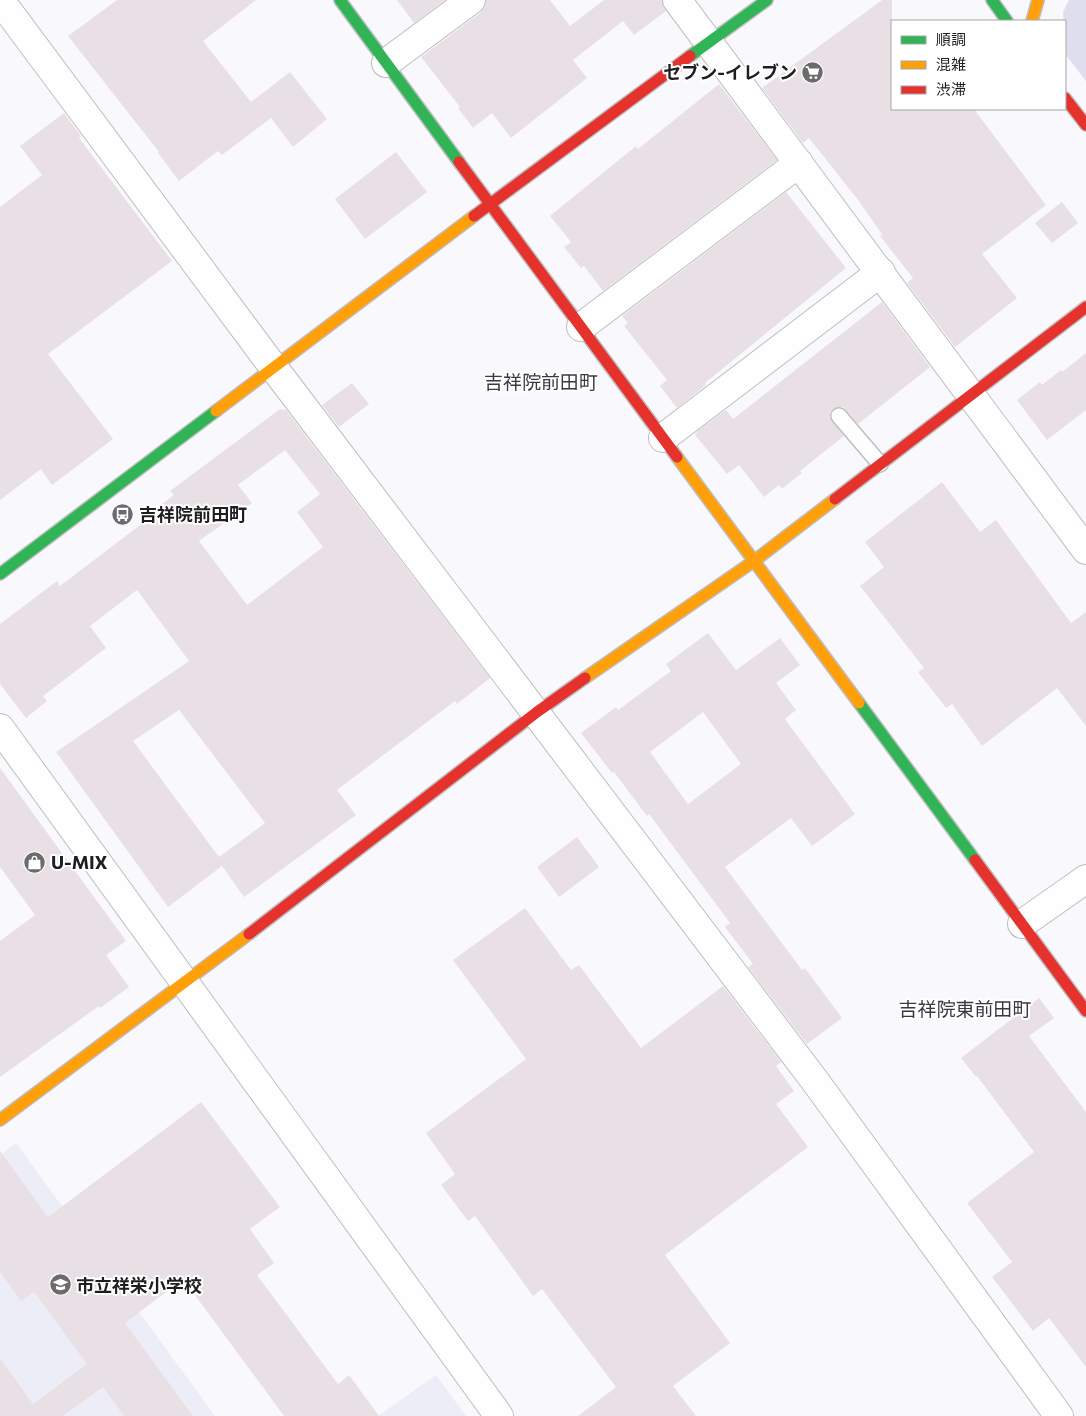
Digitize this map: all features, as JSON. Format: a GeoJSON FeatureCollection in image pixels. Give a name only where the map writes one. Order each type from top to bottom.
{"type":"FeatureCollection","features":[{"type":"Feature","properties":{"kind":"street"},"geometry":{"type":"LineString","coordinates":[[0,0],[274,368],[537,712],[815,1081],[1059,1416]]}},
{"type":"Feature","properties":{"kind":"street"},"geometry":{"type":"LineString","coordinates":[[340,0],[1086,1011]]}},
{"type":"Feature","properties":{"kind":"street"},"geometry":{"type":"LineString","coordinates":[[386,63],[471,0]]}},
{"type":"Feature","properties":{"kind":"street"},"geometry":{"type":"LineString","coordinates":[[677,0],[1086,550]]}},
{"type":"Feature","properties":{"kind":"street"},"geometry":{"type":"LineString","coordinates":[[0,574],[490,204],[767,0]]}},
{"type":"Feature","properties":{"kind":"street"},"geometry":{"type":"LineString","coordinates":[[992,0],[1006,20]]}},
{"type":"Feature","properties":{"kind":"street"},"geometry":{"type":"LineString","coordinates":[[1032,20],[1038,0]]}},
{"type":"Feature","properties":{"kind":"street"},"geometry":{"type":"LineString","coordinates":[[1066,99],[1086,125]]}},
{"type":"Feature","properties":{"kind":"street"},"geometry":{"type":"LineString","coordinates":[[581,327],[799,163]]}},
{"type":"Feature","properties":{"kind":"street"},"geometry":{"type":"LineString","coordinates":[[663,438],[880,272]]}},
{"type":"Feature","properties":{"kind":"street"},"geometry":{"type":"LineString","coordinates":[[0,1120],[186,982],[537,712],[754,561],[1086,307]]}},
{"type":"Feature","properties":{"kind":"street"},"geometry":{"type":"LineString","coordinates":[[0,728],[499,1416]]}},
{"type":"Feature","properties":{"kind":"street"},"geometry":{"type":"LineString","coordinates":[[1022,924],[1086,879]]}},
{"type":"Feature","properties":{"kind":"lane"},"geometry":{"type":"LineString","coordinates":[[839,416],[880,464]]}},
{"type":"Feature","properties":{"kind":"shaded area"},"geometry":{"type":"Polygon","coordinates":[[[1069,0],[1086,0],[1086,81],[1066,55],[1066,20],[1063,20],[1063,12],[1069,0]]]}},
{"type":"Feature","properties":{"kind":"shaded area","name":"市立祥栄小学校"},"geometry":{"type":"Polygon","coordinates":[[[16,1143],[215,1416],[0,1416],[0,1155],[16,1143]]]}},
{"type":"Feature","properties":{"kind":"shaded area"},"geometry":{"type":"Polygon","coordinates":[[[436,1375],[466,1416],[378,1416],[436,1375]]]}},
{"type":"Feature","properties":{"kind":"building"},"geometry":{"type":"Polygon","coordinates":[[[117,0],[256,0],[203,41],[251,102],[290,72],[327,119],[293,147],[271,118],[222,155],[218,151],[179,181],[159,152],[68,36],[117,0]]]}},
{"type":"Feature","properties":{"kind":"building"},"geometry":{"type":"Polygon","coordinates":[[[397,0],[445,0],[414,23],[397,0]]]}},
{"type":"Feature","properties":{"kind":"building"},"geometry":{"type":"Polygon","coordinates":[[[486,0],[550,0],[570,26],[604,0],[662,0],[666,11],[634,35],[623,21],[573,60],[587,78],[511,138],[492,113],[473,128],[458,108],[460,107],[421,57],[480,13],[485,7],[486,0]]]}},
{"type":"Feature","properties":{"kind":"building"},"geometry":{"type":"Polygon","coordinates":[[[882,0],[892,0],[891,110],[975,110],[1046,205],[982,254],[1017,298],[955,347],[907,283],[913,278],[880,236],[882,234],[858,200],[809,138],[803,143],[762,88],[882,0]]]}},
{"type":"Feature","properties":{"kind":"building"},"geometry":{"type":"Polygon","coordinates":[[[719,84],[777,160],[603,291],[584,266],[581,268],[564,247],[571,242],[550,216],[636,146],[638,149],[719,84]]]}},
{"type":"Feature","properties":{"kind":"building"},"geometry":{"type":"Polygon","coordinates":[[[64,113],[81,136],[79,138],[172,261],[48,354],[113,439],[52,485],[41,469],[0,500],[0,207],[42,175],[20,146],[64,113]]]}},
{"type":"Feature","properties":{"kind":"building"},"geometry":{"type":"Polygon","coordinates":[[[396,152],[427,192],[365,239],[335,199],[396,152]]]}},
{"type":"Feature","properties":{"kind":"building"},"geometry":{"type":"Polygon","coordinates":[[[786,192],[846,268],[677,408],[660,386],[667,380],[624,326],[628,323],[622,316],[786,192]]]}},
{"type":"Feature","properties":{"kind":"building"},"geometry":{"type":"Polygon","coordinates":[[[1062,202],[1078,223],[1052,243],[1035,223],[1062,202]]]}},
{"type":"Feature","properties":{"kind":"building"},"geometry":{"type":"Polygon","coordinates":[[[882,302],[930,367],[858,424],[843,407],[833,409],[830,413],[830,418],[844,436],[800,471],[802,473],[782,489],[779,485],[764,497],[739,465],[727,474],[695,435],[696,432],[726,410],[733,419],[882,302]]]}},
{"type":"Feature","properties":{"kind":"building"},"geometry":{"type":"Polygon","coordinates":[[[1086,353],[1086,410],[1047,440],[1017,400],[1040,382],[1042,385],[1061,370],[1062,372],[1086,353]]]}},
{"type":"Feature","properties":{"kind":"building"},"geometry":{"type":"Polygon","coordinates":[[[352,383],[369,404],[339,427],[322,405],[352,383]]]}},
{"type":"Feature","properties":{"kind":"building"},"geometry":{"type":"Polygon","coordinates":[[[280,409],[286,410],[490,678],[457,704],[455,701],[337,790],[356,815],[244,897],[222,866],[168,907],[56,752],[189,661],[137,590],[90,626],[106,648],[43,696],[47,701],[26,718],[0,684],[0,624],[57,581],[60,586],[144,522],[142,519],[174,495],[170,491],[280,409]],[[285,450],[238,485],[252,503],[199,541],[247,605],[323,547],[297,512],[320,494],[285,450]],[[179,710],[133,741],[219,857],[265,823],[179,710]]]}},
{"type":"Feature","properties":{"kind":"building"},"geometry":{"type":"Polygon","coordinates":[[[942,482],[980,532],[996,520],[1071,623],[1086,612],[1086,726],[1057,688],[982,746],[952,704],[946,708],[918,672],[924,668],[860,586],[884,567],[865,542],[942,482]]]}},
{"type":"Feature","properties":{"kind":"building"},"geometry":{"type":"Polygon","coordinates":[[[708,633],[736,670],[780,638],[800,665],[776,683],[796,710],[785,719],[855,814],[812,846],[791,818],[725,867],[802,970],[805,968],[842,1018],[807,1044],[748,967],[753,964],[725,927],[730,923],[649,814],[647,816],[614,772],[612,773],[581,733],[616,707],[618,710],[671,671],[666,664],[708,633]],[[703,712],[650,752],[688,804],[741,764],[703,712]]]}},
{"type":"Feature","properties":{"kind":"building","name":"U-MIX"},"geometry":{"type":"Polygon","coordinates":[[[0,768],[126,941],[106,955],[129,987],[100,1008],[99,1006],[0,1077],[0,941],[35,915],[0,867],[0,768]]]}},
{"type":"Feature","properties":{"kind":"building"},"geometry":{"type":"Polygon","coordinates":[[[577,837],[599,867],[559,897],[537,867],[577,837]]]}},
{"type":"Feature","properties":{"kind":"building"},"geometry":{"type":"Polygon","coordinates":[[[525,908],[571,970],[579,965],[641,1048],[723,986],[781,1062],[776,1066],[794,1091],[776,1104],[808,1147],[665,1255],[730,1343],[673,1386],[696,1416],[578,1416],[616,1387],[542,1289],[533,1296],[475,1216],[468,1221],[441,1185],[455,1174],[426,1133],[526,1059],[453,960],[525,908]]]}},
{"type":"Feature","properties":{"kind":"building"},"geometry":{"type":"Polygon","coordinates":[[[1039,998],[1054,1018],[1029,1036],[1086,1112],[1086,1367],[1049,1318],[1033,1331],[992,1277],[1012,1262],[967,1203],[1034,1152],[977,1076],[961,1058],[1039,998]]]}},
{"type":"Feature","properties":{"kind":"building"},"geometry":{"type":"Polygon","coordinates":[[[201,1102],[280,1207],[250,1229],[274,1263],[257,1275],[338,1384],[349,1375],[379,1416],[284,1416],[183,1279],[125,1323],[193,1416],[124,1416],[103,1387],[63,1416],[0,1416],[0,1358],[33,1404],[87,1364],[34,1292],[21,1301],[0,1272],[0,1151],[48,1217],[201,1102]]]}},
{"type":"Feature","properties":{"kind":"traffic: fast"},"geometry":{"type":"LineString","coordinates":[[340,0],[459,162]]}},
{"type":"Feature","properties":{"kind":"traffic: fast"},"geometry":{"type":"LineString","coordinates":[[690,56],[767,0]]}},
{"type":"Feature","properties":{"kind":"traffic: fast"},"geometry":{"type":"LineString","coordinates":[[992,0],[1006,20]]}},
{"type":"Feature","properties":{"kind":"traffic: fast"},"geometry":{"type":"LineString","coordinates":[[0,574],[216,411]]}},
{"type":"Feature","properties":{"kind":"traffic: fast"},"geometry":{"type":"LineString","coordinates":[[859,703],[975,860]]}},
{"type":"Feature","properties":{"kind":"traffic: slow"},"geometry":{"type":"LineString","coordinates":[[1032,20],[1038,0]]}},
{"type":"Feature","properties":{"kind":"traffic: slow"},"geometry":{"type":"LineString","coordinates":[[216,411],[474,216]]}},
{"type":"Feature","properties":{"kind":"traffic: slow"},"geometry":{"type":"LineString","coordinates":[[677,457],[859,703]]}},
{"type":"Feature","properties":{"kind":"traffic: slow"},"geometry":{"type":"LineString","coordinates":[[585,678],[754,561],[835,499]]}},
{"type":"Feature","properties":{"kind":"traffic: slow"},"geometry":{"type":"LineString","coordinates":[[0,1120],[249,934]]}},
{"type":"Feature","properties":{"kind":"traffic: jam"},"geometry":{"type":"LineString","coordinates":[[474,216],[690,56]]}},
{"type":"Feature","properties":{"kind":"traffic: jam"},"geometry":{"type":"LineString","coordinates":[[1066,99],[1086,125]]}},
{"type":"Feature","properties":{"kind":"traffic: jam"},"geometry":{"type":"LineString","coordinates":[[459,162],[677,457]]}},
{"type":"Feature","properties":{"kind":"traffic: jam"},"geometry":{"type":"LineString","coordinates":[[835,499],[1086,307]]}},
{"type":"Feature","properties":{"kind":"traffic: jam"},"geometry":{"type":"LineString","coordinates":[[249,934],[537,712],[585,678]]}},
{"type":"Feature","properties":{"kind":"traffic: jam"},"geometry":{"type":"LineString","coordinates":[[975,860],[1086,1011]]}},
{"type":"Feature","properties":{"kind":"place","name":"セブン-イレブン"},"geometry":{"type":"Point","coordinates":[813,72]}},
{"type":"Feature","properties":{"kind":"place","name":"吉祥院前田町"},"geometry":{"type":"Point","coordinates":[123,514]}},
{"type":"Feature","properties":{"kind":"place","name":"U-MIX"},"geometry":{"type":"Point","coordinates":[35,862]}},
{"type":"Feature","properties":{"kind":"place","name":"市立祥栄小学校"},"geometry":{"type":"Point","coordinates":[60,1285]}},
{"type":"Feature","properties":{"kind":"district","name":"吉祥院前田町"},"geometry":{"type":"Point","coordinates":[541,381]}},
{"type":"Feature","properties":{"kind":"district","name":"吉祥院東前田町"},"geometry":{"type":"Point","coordinates":[965,1008]}}]}
